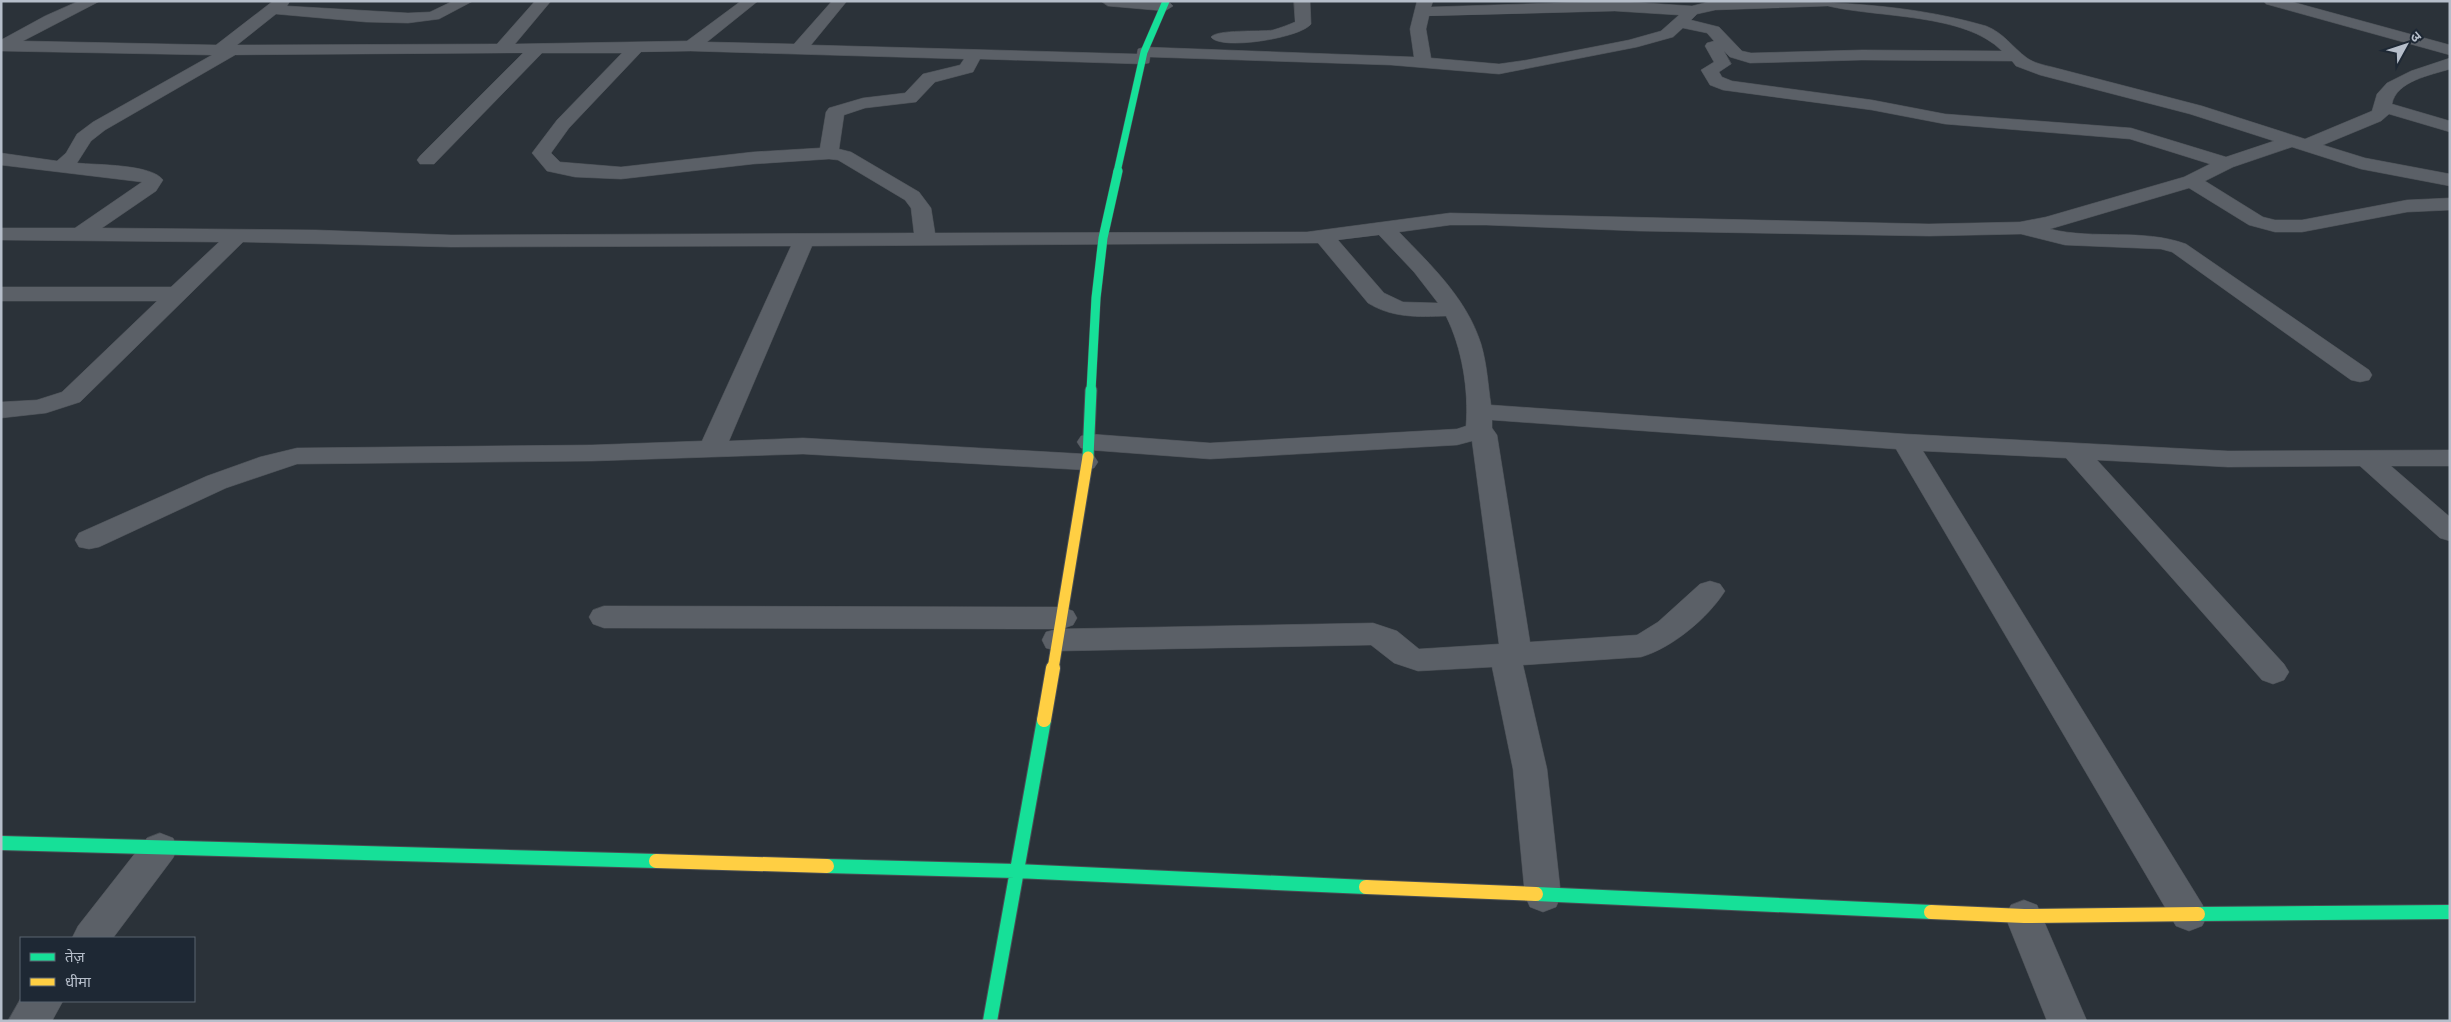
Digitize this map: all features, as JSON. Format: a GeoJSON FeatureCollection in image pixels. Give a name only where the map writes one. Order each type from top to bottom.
{"type":"FeatureCollection","features":[{"type":"Feature","properties":{"kind":"street"},"geometry":{"type":"LineString","coordinates":[[3,46],[51,19],[93,1]]}},
{"type":"Feature","properties":{"kind":"street"},"geometry":{"type":"LineString","coordinates":[[62,167],[73,156],[84,138],[100,126],[226,50],[278,5],[366,17],[408,18],[433,16],[466,1]]}},
{"type":"Feature","properties":{"kind":"street"},"geometry":{"type":"LineString","coordinates":[[501,49],[544,1]]}},
{"type":"Feature","properties":{"kind":"street"},"geometry":{"type":"LineString","coordinates":[[691,46],[750,1]]}},
{"type":"Feature","properties":{"kind":"street"},"geometry":{"type":"LineString","coordinates":[[799,49],[840,1]]}},
{"type":"Feature","properties":{"kind":"street"},"geometry":{"type":"LineString","coordinates":[[1206,37],[1264,37],[1280,34],[1303,24],[1302,1]]}},
{"type":"Feature","properties":{"kind":"street"},"geometry":{"type":"LineString","coordinates":[[1872,8],[1900,1]]}},
{"type":"Feature","properties":{"kind":"street"},"geometry":{"type":"LineString","coordinates":[[2272,1],[2450,50]]}},
{"type":"Feature","properties":{"kind":"street"},"geometry":{"type":"LineString","coordinates":[[990,1021],[1088,452],[1096,298],[1104,238],[1145,50],[1166,4],[1117,2]]}},
{"type":"Feature","properties":{"kind":"street"},"geometry":{"type":"LineString","coordinates":[[3,46],[226,50],[537,49],[691,46],[974,55],[1145,50],[1422,62],[1499,69],[1527,65],[1667,34],[1686,16],[1715,5],[1832,2],[1930,16],[1981,30],[1998,38],[2022,62],[2046,71],[2196,110],[2361,163],[2444,182]]}},
{"type":"Feature","properties":{"kind":"street"},"geometry":{"type":"LineString","coordinates":[[1422,62],[1418,29],[1423,7],[1613,3],[1686,16],[1713,30],[1736,54],[1750,58],[1862,55],[2016,56]]}},
{"type":"Feature","properties":{"kind":"street"},"geometry":{"type":"LineString","coordinates":[[1145,50],[1178,38]]}},
{"type":"Feature","properties":{"kind":"street"},"geometry":{"type":"LineString","coordinates":[[1727,44],[1713,46],[1723,64],[1709,70],[1716,81],[1729,86],[1872,105],[1945,119],[2131,134],[2165,142],[2226,163]]}},
{"type":"Feature","properties":{"kind":"street"},"geometry":{"type":"LineString","coordinates":[[636,48],[563,124],[542,153],[554,167],[576,171],[621,173],[673,169],[753,158],[829,153],[844,156],[912,196],[922,208],[925,239]]}},
{"type":"Feature","properties":{"kind":"street"},"geometry":{"type":"LineString","coordinates":[[427,160],[537,49]]}},
{"type":"Feature","properties":{"kind":"street"},"geometry":{"type":"LineString","coordinates":[[829,153],[835,112],[862,103],[910,98],[916,95],[922,84],[930,77],[967,68],[974,55]]}},
{"type":"Feature","properties":{"kind":"street"},"geometry":{"type":"LineString","coordinates":[[1,234],[316,236],[451,241],[1325,238],[1450,219],[1639,225],[1928,230],[2020,228],[2049,223],[2191,182],[2226,163],[2299,143],[2375,117],[2380,114],[2383,107],[2383,99],[2389,89],[2409,78],[2450,63]]}},
{"type":"Feature","properties":{"kind":"street"},"geometry":{"type":"LineString","coordinates":[[2383,107],[2450,127]]}},
{"type":"Feature","properties":{"kind":"street"},"geometry":{"type":"LineString","coordinates":[[1,159],[142,175],[153,180],[149,187],[79,235]]}},
{"type":"Feature","properties":{"kind":"street"},"geometry":{"type":"LineString","coordinates":[[2191,182],[2256,221],[2275,226],[2302,226],[2406,206],[2450,204]]}},
{"type":"Feature","properties":{"kind":"street"},"geometry":{"type":"LineString","coordinates":[[1384,228],[1428,276],[1452,309],[1469,344],[1480,420],[1484,435],[1511,654],[1530,769],[1544,896]]}},
{"type":"Feature","properties":{"kind":"street"},"geometry":{"type":"LineString","coordinates":[[2020,228],[2065,239],[2151,241],[2179,248],[2360,375]]}},
{"type":"Feature","properties":{"kind":"street"},"geometry":{"type":"LineString","coordinates":[[1,410],[37,409],[57,404],[71,397],[237,236]]}},
{"type":"Feature","properties":{"kind":"street"},"geometry":{"type":"LineString","coordinates":[[1325,238],[1376,298],[1385,305],[1405,309],[1452,309]]}},
{"type":"Feature","properties":{"kind":"street"},"geometry":{"type":"LineString","coordinates":[[712,449],[804,240]]}},
{"type":"Feature","properties":{"kind":"street"},"geometry":{"type":"LineString","coordinates":[[1,294],[178,294]]}},
{"type":"Feature","properties":{"kind":"street"},"geometry":{"type":"LineString","coordinates":[[89,540],[202,486],[264,463],[297,456],[592,453],[803,446],[1088,452],[1210,451],[1457,437],[1470,434],[1480,420]]}},
{"type":"Feature","properties":{"kind":"street"},"geometry":{"type":"LineString","coordinates":[[1480,420],[2228,459],[2450,458]]}},
{"type":"Feature","properties":{"kind":"street"},"geometry":{"type":"LineString","coordinates":[[1905,442],[2189,915]]}},
{"type":"Feature","properties":{"kind":"street"},"geometry":{"type":"LineString","coordinates":[[2074,452],[2273,672]]}},
{"type":"Feature","properties":{"kind":"street"},"geometry":{"type":"LineString","coordinates":[[2366,458],[2450,532]]}},
{"type":"Feature","properties":{"kind":"street"},"geometry":{"type":"LineString","coordinates":[[604,617],[1059,629],[1373,634],[1383,636],[1408,658],[1418,660],[1641,646],[1654,641],[1664,634],[1710,591]]}},
{"type":"Feature","properties":{"kind":"street"},"geometry":{"type":"LineString","coordinates":[[1,843],[1015,871],[2024,916],[2450,912]]}},
{"type":"Feature","properties":{"kind":"street"},"geometry":{"type":"LineString","coordinates":[[92,937],[160,848]]}},
{"type":"Feature","properties":{"kind":"street"},"geometry":{"type":"LineString","coordinates":[[2024,916],[2067,1021]]}},
{"type":"Feature","properties":{"kind":"street"},"geometry":{"type":"LineString","coordinates":[[28,1021],[42,1002]]}},
{"type":"Feature","properties":{"kind":"traffic: fast"},"geometry":{"type":"LineString","coordinates":[[1088,457],[1096,298],[1103,238],[1144,52],[1166,1]]}},
{"type":"Feature","properties":{"kind":"traffic: fast"},"geometry":{"type":"LineString","coordinates":[[990,1021],[1044,720]]}},
{"type":"Feature","properties":{"kind":"traffic: fast"},"geometry":{"type":"LineString","coordinates":[[1,843],[656,861]]}},
{"type":"Feature","properties":{"kind":"traffic: fast"},"geometry":{"type":"LineString","coordinates":[[827,866],[1015,871],[1366,887]]}},
{"type":"Feature","properties":{"kind":"traffic: fast"},"geometry":{"type":"LineString","coordinates":[[1536,894],[1931,912]]}},
{"type":"Feature","properties":{"kind":"traffic: fast"},"geometry":{"type":"LineString","coordinates":[[2198,914],[2450,912]]}},
{"type":"Feature","properties":{"kind":"traffic: slow"},"geometry":{"type":"LineString","coordinates":[[1044,720],[1088,457]]}},
{"type":"Feature","properties":{"kind":"traffic: slow"},"geometry":{"type":"LineString","coordinates":[[656,861],[827,866]]}},
{"type":"Feature","properties":{"kind":"traffic: slow"},"geometry":{"type":"LineString","coordinates":[[1366,887],[1536,894]]}},
{"type":"Feature","properties":{"kind":"traffic: slow"},"geometry":{"type":"LineString","coordinates":[[1931,912],[2024,916],[2198,914]]}}]}
